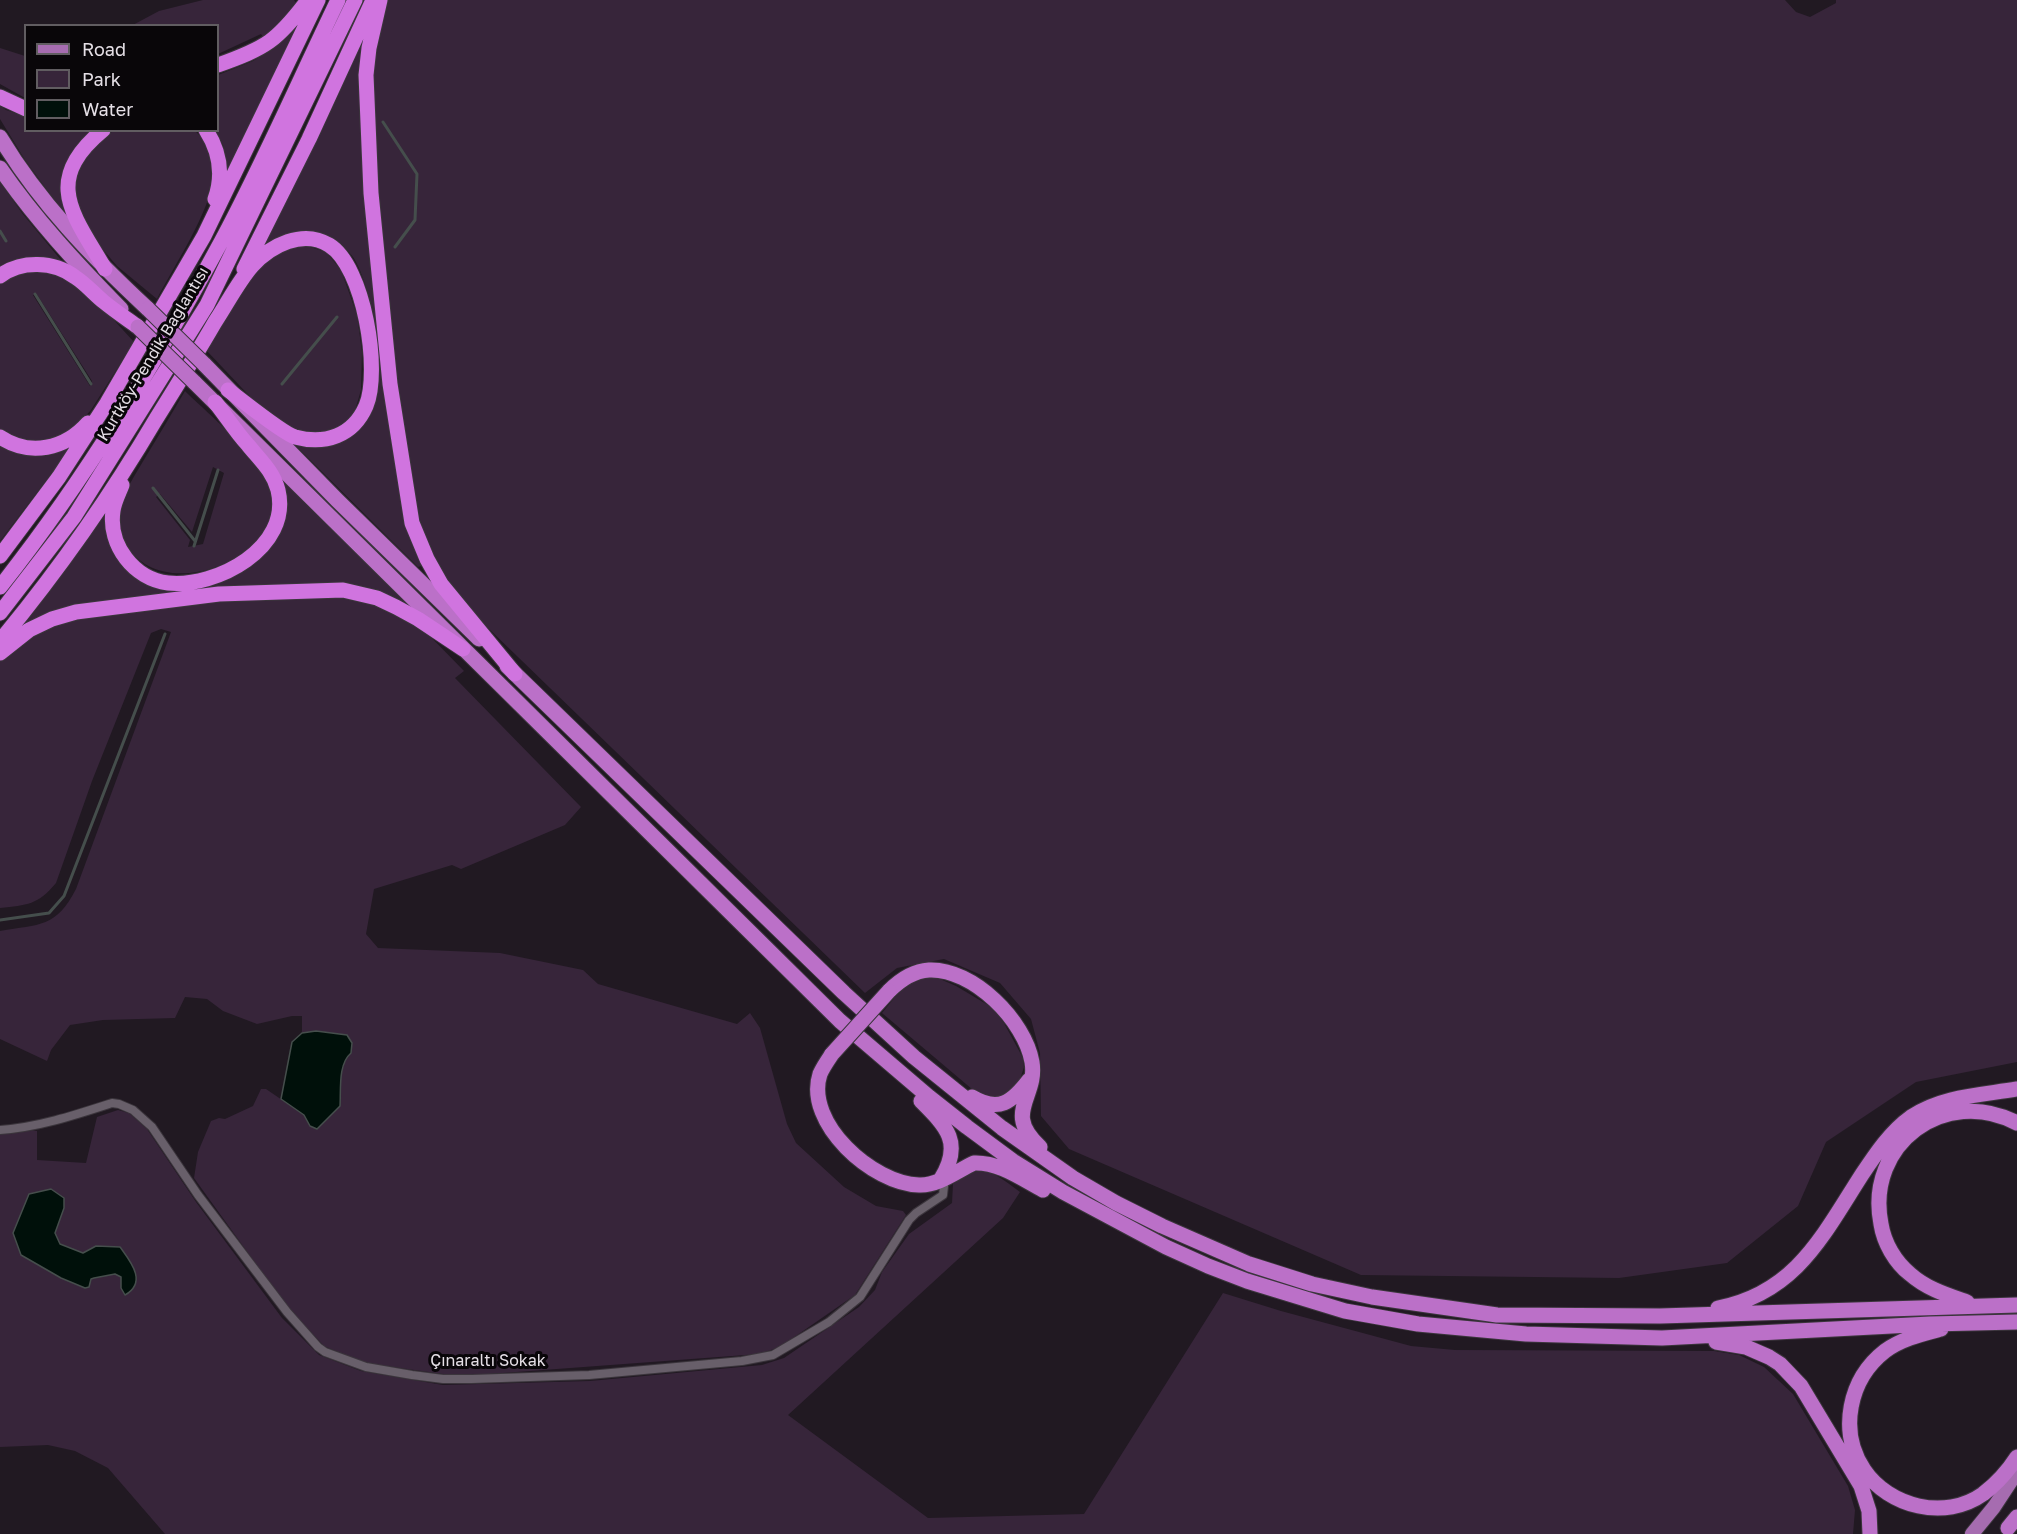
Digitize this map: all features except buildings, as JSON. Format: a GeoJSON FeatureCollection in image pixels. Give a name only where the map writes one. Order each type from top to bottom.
{"type":"FeatureCollection","features":[{"type":"Feature","properties":{"kind":"highway"},"geometry":{"type":"LineString","coordinates":[[219,65],[251,53],[270,42],[287,28],[308,0]]}},
{"type":"Feature","properties":{"kind":"highway"},"geometry":{"type":"LineString","coordinates":[[0,556],[59,477],[107,404],[204,236],[318,0]]}},
{"type":"Feature","properties":{"kind":"highway","name":"Kurtköy-Pendik Bağlantısı"},"geometry":{"type":"LineString","coordinates":[[0,588],[58,508],[144,379],[222,241],[338,0]]}},
{"type":"Feature","properties":{"kind":"highway","name":"Kurtköy-Pendik Bağlantısı"},"geometry":{"type":"LineString","coordinates":[[0,613],[74,518],[207,305],[355,0]]}},
{"type":"Feature","properties":{"kind":"highway"},"geometry":{"type":"LineString","coordinates":[[228,301],[309,139],[373,0]]}},
{"type":"Feature","properties":{"kind":"highway"},"geometry":{"type":"LineString","coordinates":[[380,0],[369,48],[366,75],[371,193],[390,384],[412,523],[427,559],[441,584],[515,674]]}},
{"type":"Feature","properties":{"kind":"highway"},"geometry":{"type":"LineString","coordinates":[[0,97],[24,109]]}},
{"type":"Feature","properties":{"kind":"highway"},"geometry":{"type":"LineString","coordinates":[[101,132],[80,154],[68,180],[69,204],[76,223],[105,269]]}},
{"type":"Feature","properties":{"kind":"highway"},"geometry":{"type":"LineString","coordinates":[[204,236],[220,186],[220,160],[207,132]]}},
{"type":"Feature","properties":{"kind":"highway"},"geometry":{"type":"LineString","coordinates":[[0,136],[12,158],[56,216],[105,269],[204,364],[337,500],[515,674],[844,993],[914,1057],[1002,1128],[1073,1178],[1162,1226],[1249,1264],[1312,1284],[1372,1297],[1497,1315],[1660,1316],[2017,1305]]}},
{"type":"Feature","properties":{"kind":"highway"},"geometry":{"type":"LineString","coordinates":[[0,168],[53,237],[138,327],[840,1020],[946,1128],[952,1145],[952,1153],[941,1179]]}},
{"type":"Feature","properties":{"kind":"highway"},"geometry":{"type":"LineString","coordinates":[[0,641],[75,544],[130,463],[228,301],[252,266],[267,252],[288,241],[310,238],[330,245],[346,263],[358,292],[369,332],[370,389],[366,405],[353,426],[327,440],[293,436],[228,390]]}},
{"type":"Feature","properties":{"kind":"highway"},"geometry":{"type":"LineString","coordinates":[[0,276],[16,267],[29,264],[61,269],[75,277],[138,327]]}},
{"type":"Feature","properties":{"kind":"highway"},"geometry":{"type":"LineString","coordinates":[[130,463],[113,509],[112,519],[120,551],[139,572],[167,583],[186,582],[219,575],[245,562],[256,553],[273,531],[280,504],[279,491],[265,463],[248,446],[215,402]]}},
{"type":"Feature","properties":{"kind":"highway"},"geometry":{"type":"LineString","coordinates":[[0,437],[10,444],[25,448],[41,449],[55,446],[83,430],[107,404]]}},
{"type":"Feature","properties":{"kind":"highway"},"geometry":{"type":"LineString","coordinates":[[0,653],[29,630],[52,619],[76,612],[219,594],[343,590],[376,598],[396,607],[463,649]]}},
{"type":"Feature","properties":{"kind":"highway"},"geometry":{"type":"LineString","coordinates":[[1073,1178],[1034,1142],[1026,1130],[1022,1115],[1032,1063],[1023,1036],[1004,1009],[978,988],[949,973],[930,970],[904,978],[832,1054],[821,1072],[819,1090],[825,1114],[842,1143],[872,1169],[894,1180],[919,1185],[933,1183],[974,1163],[990,1164],[1072,1205],[1247,1281],[1345,1311],[1418,1324],[1526,1334],[1662,1338],[1733,1344],[1758,1352],[1780,1364],[1806,1393],[1861,1486],[1869,1511],[1870,1534]]}},
{"type":"Feature","properties":{"kind":"highway"},"geometry":{"type":"LineString","coordinates":[[840,1020],[929,1097],[1013,1161],[1063,1192],[1166,1247]]}},
{"type":"Feature","properties":{"kind":"highway"},"geometry":{"type":"LineString","coordinates":[[914,1057],[973,1098],[991,1105],[1011,1100],[1031,1077]]}},
{"type":"Feature","properties":{"kind":"highway"},"geometry":{"type":"LineString","coordinates":[[1660,1316],[1728,1306],[1769,1290],[1802,1262],[1872,1160],[1900,1126],[1913,1116],[1950,1101],[2017,1089]]}},
{"type":"Feature","properties":{"kind":"highway"},"geometry":{"type":"LineString","coordinates":[[1979,1306],[1944,1294],[1923,1284],[1908,1273],[1888,1246],[1878,1209],[1878,1192],[1886,1164],[1896,1149],[1927,1121],[1958,1112],[1981,1112],[2013,1119]]}},
{"type":"Feature","properties":{"kind":"highway"},"geometry":{"type":"LineString","coordinates":[[1662,1338],[2017,1322]]}},
{"type":"Feature","properties":{"kind":"highway"},"geometry":{"type":"LineString","coordinates":[[1965,1323],[1900,1342],[1873,1362],[1862,1375],[1851,1406],[1849,1421],[1856,1454],[1865,1471],[1885,1491],[1912,1504],[1938,1508],[1961,1504],[1982,1494],[2002,1477],[2017,1457]]}},
{"type":"Feature","properties":{"kind":"main road"},"geometry":{"type":"LineString","coordinates":[[1972,1534],[1994,1507],[2017,1472]]}},
{"type":"Feature","properties":{"kind":"street","name":"Çınaraltı Sokak"},"geometry":{"type":"LineString","coordinates":[[0,1130],[22,1128],[56,1120],[112,1103],[133,1110],[152,1127],[198,1196],[287,1312],[318,1347],[325,1352],[366,1367],[443,1379],[589,1375],[742,1361],[773,1355],[829,1322],[860,1297],[909,1220],[943,1195],[944,1186],[941,1179]]}},
{"type":"Feature","properties":{"kind":"green space"},"geometry":{"type":"Polygon","coordinates":[[[203,0],[294,0],[296,3],[278,26],[263,37],[261,34],[219,54],[219,24],[135,24],[159,11],[203,0]]]}},
{"type":"Feature","properties":{"kind":"green space"},"geometry":{"type":"Polygon","coordinates":[[[387,0],[1785,0],[1796,12],[1810,17],[1836,3],[1836,0],[2017,0],[2017,1062],[1916,1082],[1826,1142],[1798,1206],[1727,1263],[1619,1278],[1361,1275],[1069,1149],[1041,1116],[1040,1053],[1031,1019],[1000,983],[944,959],[897,968],[865,993],[487,627],[451,587],[435,564],[415,511],[403,435],[376,184],[373,73],[376,38],[387,0]]]}},
{"type":"Feature","properties":{"kind":"green space"},"geometry":{"type":"Polygon","coordinates":[[[369,24],[367,188],[425,565],[418,567],[292,442],[318,446],[334,444],[350,438],[368,418],[374,405],[378,386],[375,327],[360,270],[351,254],[332,239],[262,247],[369,24]]]}},
{"type":"Feature","properties":{"kind":"green space"},"geometry":{"type":"Polygon","coordinates":[[[300,25],[228,175],[223,145],[216,132],[219,132],[219,75],[253,61],[273,49],[300,25]]]}},
{"type":"Feature","properties":{"kind":"green space"},"geometry":{"type":"Polygon","coordinates":[[[0,48],[24,56],[24,97],[0,84],[0,48]]]}},
{"type":"Feature","properties":{"kind":"green space"},"geometry":{"type":"Polygon","coordinates":[[[0,105],[6,110],[24,116],[24,132],[92,132],[75,148],[63,189],[64,213],[25,160],[0,119],[0,105]]]}},
{"type":"Feature","properties":{"kind":"green space"},"geometry":{"type":"Polygon","coordinates":[[[112,132],[196,132],[207,145],[212,157],[214,176],[206,206],[157,299],[117,266],[93,238],[72,193],[77,167],[95,143],[112,132]]]}},
{"type":"Feature","properties":{"kind":"green space"},"geometry":{"type":"Polygon","coordinates":[[[0,182],[22,213],[65,265],[0,269],[0,182]]]}},
{"type":"Feature","properties":{"kind":"green space"},"geometry":{"type":"Polygon","coordinates":[[[307,246],[326,252],[341,270],[357,315],[362,352],[361,390],[354,414],[343,425],[320,434],[295,432],[257,404],[207,351],[234,301],[259,266],[277,252],[307,246]]]}},
{"type":"Feature","properties":{"kind":"green space"},"geometry":{"type":"Polygon","coordinates":[[[31,268],[59,273],[101,306],[134,342],[91,410],[72,431],[48,442],[16,440],[0,430],[0,281],[31,268]],[[36,293],[33,295],[90,386],[92,381],[36,293]]]}},
{"type":"Feature","properties":{"kind":"green space"},"geometry":{"type":"Polygon","coordinates":[[[185,391],[236,440],[261,468],[273,494],[270,518],[257,540],[238,556],[214,568],[188,573],[163,571],[141,561],[125,542],[119,518],[121,504],[127,490],[185,391]],[[213,467],[192,532],[160,494],[156,497],[190,540],[188,547],[203,544],[224,473],[213,467]]]}},
{"type":"Feature","properties":{"kind":"green space"},"geometry":{"type":"Polygon","coordinates":[[[74,444],[0,541],[0,445],[20,452],[37,454],[74,444]]]}},
{"type":"Feature","properties":{"kind":"green space"},"geometry":{"type":"Polygon","coordinates":[[[280,478],[408,604],[375,591],[84,605],[11,635],[110,504],[109,541],[114,553],[125,568],[151,586],[173,591],[188,590],[220,582],[236,575],[250,567],[271,547],[281,529],[286,513],[280,478]]]}},
{"type":"Feature","properties":{"kind":"green space"},"geometry":{"type":"Polygon","coordinates":[[[339,596],[370,601],[424,630],[464,671],[455,678],[581,807],[565,825],[461,869],[452,865],[374,889],[366,934],[378,948],[500,953],[583,970],[598,984],[737,1024],[750,1013],[760,1028],[787,1124],[796,1143],[844,1187],[876,1206],[903,1211],[906,1215],[855,1295],[780,1347],[759,1354],[476,1375],[443,1374],[364,1363],[324,1346],[287,1307],[194,1178],[198,1152],[211,1121],[219,1118],[225,1119],[253,1106],[261,1089],[266,1089],[304,1115],[310,1126],[343,1068],[345,1058],[351,1053],[316,1031],[302,1033],[302,1016],[257,1024],[223,1011],[207,999],[185,997],[175,1018],[103,1020],[70,1025],[51,1050],[47,1061],[0,1039],[0,931],[46,922],[54,918],[69,902],[76,889],[171,632],[161,629],[151,633],[92,781],[56,883],[43,896],[31,903],[0,908],[0,660],[26,638],[51,625],[80,617],[225,599],[339,596]]]}},
{"type":"Feature","properties":{"kind":"green space"},"geometry":{"type":"Polygon","coordinates":[[[927,977],[940,979],[956,986],[993,1008],[1023,1058],[1024,1067],[1018,1086],[999,1098],[979,1095],[882,1013],[905,987],[927,977]]]}},
{"type":"Feature","properties":{"kind":"green space"},"geometry":{"type":"Polygon","coordinates":[[[118,1110],[129,1113],[147,1129],[196,1202],[282,1318],[319,1355],[361,1371],[443,1385],[590,1381],[762,1365],[784,1358],[859,1307],[875,1290],[882,1272],[909,1234],[952,1203],[953,1184],[980,1171],[995,1175],[1020,1192],[1003,1218],[788,1415],[928,1518],[1084,1514],[1223,1293],[1411,1346],[1455,1350],[1714,1351],[1739,1355],[1764,1367],[1793,1394],[1848,1486],[1855,1510],[1853,1534],[165,1534],[108,1468],[75,1451],[48,1445],[0,1447],[0,1125],[37,1131],[37,1160],[86,1163],[97,1117],[118,1110]]]}},
{"type":"Feature","properties":{"kind":"water"},"geometry":{"type":"Polygon","coordinates":[[[316,1031],[347,1035],[352,1043],[351,1053],[342,1070],[340,1106],[317,1129],[310,1126],[304,1115],[281,1099],[292,1042],[302,1033],[316,1031]]]}},
{"type":"Feature","properties":{"kind":"water"},"geometry":{"type":"Polygon","coordinates":[[[51,1189],[64,1198],[64,1208],[55,1233],[60,1244],[83,1253],[96,1246],[120,1247],[135,1271],[136,1278],[132,1290],[125,1295],[121,1288],[121,1277],[115,1274],[91,1279],[89,1287],[85,1288],[61,1278],[21,1255],[13,1233],[29,1194],[51,1189]]]}},
{"type":"Feature","properties":{"kind":"waterway"},"geometry":{"type":"LineString","coordinates":[[383,122],[417,174],[415,220],[395,247]]}},
{"type":"Feature","properties":{"kind":"waterway"},"geometry":{"type":"LineString","coordinates":[[0,231],[6,241]]}},
{"type":"Feature","properties":{"kind":"waterway"},"geometry":{"type":"LineString","coordinates":[[35,294],[91,384]]}},
{"type":"Feature","properties":{"kind":"waterway"},"geometry":{"type":"LineString","coordinates":[[282,384],[337,317]]}},
{"type":"Feature","properties":{"kind":"waterway"},"geometry":{"type":"LineString","coordinates":[[194,546],[218,470]]}},
{"type":"Feature","properties":{"kind":"waterway"},"geometry":{"type":"LineString","coordinates":[[153,488],[195,541]]}},
{"type":"Feature","properties":{"kind":"waterway"},"geometry":{"type":"LineString","coordinates":[[0,920],[49,913],[64,896],[165,634]]}}]}
